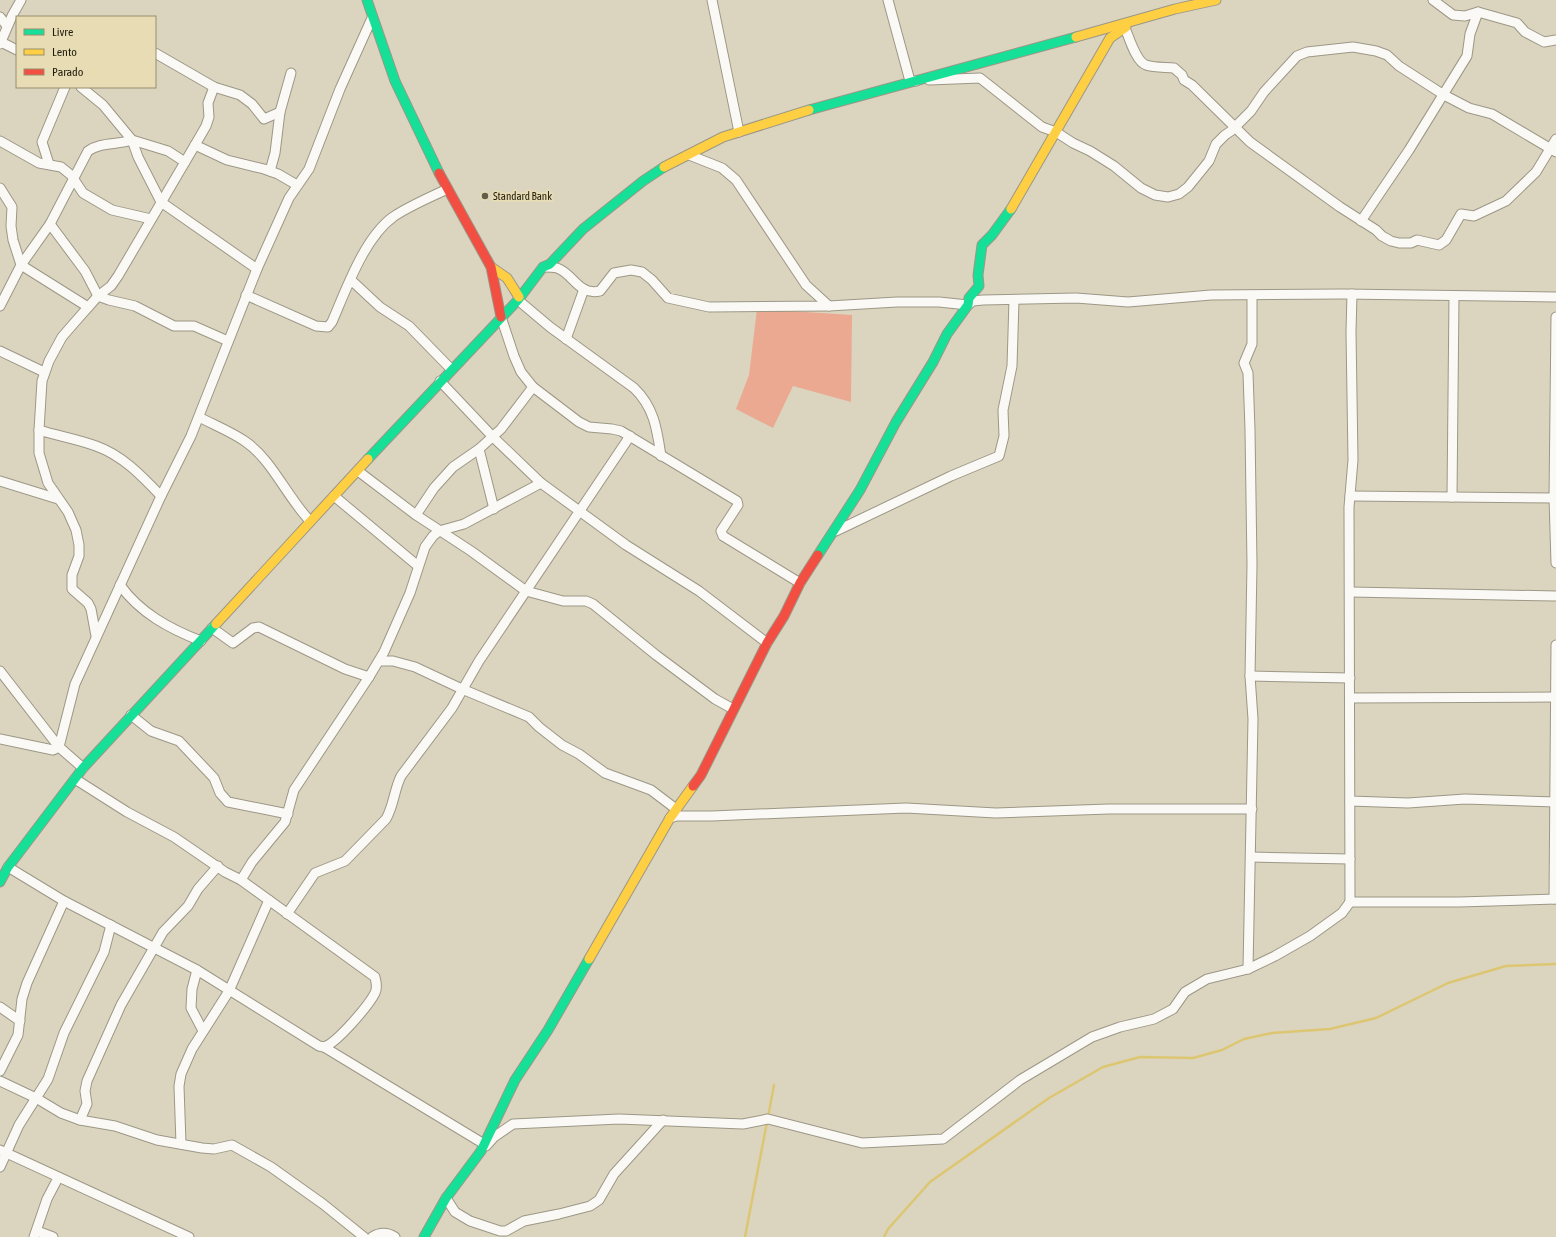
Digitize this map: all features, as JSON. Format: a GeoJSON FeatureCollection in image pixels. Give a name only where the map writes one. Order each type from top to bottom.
{"type":"FeatureCollection","features":[{"type":"Feature","properties":{"kind":"street"},"geometry":{"type":"LineString","coordinates":[[16,50],[0,43],[7,26],[22,0]]}},
{"type":"Feature","properties":{"kind":"street"},"geometry":{"type":"LineString","coordinates":[[367,0],[394,81],[447,189],[491,267],[501,317],[521,372],[533,387],[579,422],[589,427],[612,429],[630,436],[737,501],[738,505],[720,530],[723,536],[800,583]]}},
{"type":"Feature","properties":{"kind":"street"},"geometry":{"type":"LineString","coordinates":[[712,0],[739,132]]}},
{"type":"Feature","properties":{"kind":"street"},"geometry":{"type":"LineString","coordinates":[[888,0],[910,81]]}},
{"type":"Feature","properties":{"kind":"street"},"geometry":{"type":"LineString","coordinates":[[0,882],[8,867],[83,768],[130,715],[201,641],[310,521],[518,299],[543,267],[550,264],[583,229],[614,203],[662,168],[690,156],[723,137],[834,102],[1124,26],[1216,0]]}},
{"type":"Feature","properties":{"kind":"street"},"geometry":{"type":"LineString","coordinates":[[1432,0],[1453,14],[1465,16],[1478,12],[1517,23],[1525,32],[1544,42],[1556,40]]}},
{"type":"Feature","properties":{"kind":"street"},"geometry":{"type":"LineString","coordinates":[[1361,221],[1409,150],[1444,95],[1450,80],[1467,56],[1470,34],[1478,12]]}},
{"type":"Feature","properties":{"kind":"street"},"geometry":{"type":"LineString","coordinates":[[0,17],[7,26]]}},
{"type":"Feature","properties":{"kind":"street"},"geometry":{"type":"LineString","coordinates":[[60,747],[75,684],[199,417],[257,269],[289,198],[309,169],[340,89],[372,18]]}},
{"type":"Feature","properties":{"kind":"street"},"geometry":{"type":"LineString","coordinates":[[1124,26],[1133,48],[1142,63],[1146,65],[1174,68],[1182,75],[1184,80],[1192,85],[1250,142],[1390,241],[1411,243],[1417,240],[1439,245],[1446,240],[1461,214],[1474,216],[1510,197],[1539,168],[1553,149],[1556,139]]}},
{"type":"Feature","properties":{"kind":"street"},"geometry":{"type":"LineString","coordinates":[[968,305],[969,298],[980,285],[978,275],[982,245],[992,235],[1014,205],[1110,38],[1124,26]]}},
{"type":"Feature","properties":{"kind":"street"},"geometry":{"type":"LineString","coordinates":[[910,81],[980,78],[1042,127],[1056,132],[1114,166],[1141,188],[1155,196],[1168,197],[1179,194],[1188,187],[1209,161],[1216,144],[1251,111],[1264,92],[1297,56],[1306,52],[1353,47],[1376,51],[1387,55],[1399,66],[1444,95],[1469,108],[1492,114],[1553,149]]}},
{"type":"Feature","properties":{"kind":"street"},"geometry":{"type":"LineString","coordinates":[[156,54],[214,87],[240,94],[252,104],[264,119],[280,112]]}},
{"type":"Feature","properties":{"kind":"street"},"geometry":{"type":"LineString","coordinates":[[270,171],[275,153],[280,112],[291,73]]}},
{"type":"Feature","properties":{"kind":"street"},"geometry":{"type":"LineString","coordinates":[[96,636],[91,609],[88,603],[72,588],[72,575],[80,556],[80,545],[68,512],[48,483],[39,453],[39,430],[44,372],[62,337],[98,296],[111,286],[118,276],[206,126],[209,117],[208,103],[214,87]]}},
{"type":"Feature","properties":{"kind":"street"},"geometry":{"type":"LineString","coordinates":[[49,164],[42,142],[65,88]]}},
{"type":"Feature","properties":{"kind":"street"},"geometry":{"type":"LineString","coordinates":[[83,88],[103,105],[132,140],[138,157],[161,202],[257,269]]}},
{"type":"Feature","properties":{"kind":"street"},"geometry":{"type":"LineString","coordinates":[[0,306],[21,265],[50,224],[74,181],[88,151],[94,146],[123,143],[132,140],[168,151],[185,162]]}},
{"type":"Feature","properties":{"kind":"street"},"geometry":{"type":"LineString","coordinates":[[0,141],[39,163],[61,167],[71,175],[83,193],[112,210],[151,219]]}},
{"type":"Feature","properties":{"kind":"street"},"geometry":{"type":"LineString","coordinates":[[195,145],[227,160],[270,171],[297,185]]}},
{"type":"Feature","properties":{"kind":"street"},"geometry":{"type":"LineString","coordinates":[[690,156],[722,168],[736,180],[806,285],[829,306]]}},
{"type":"Feature","properties":{"kind":"street"},"geometry":{"type":"LineString","coordinates":[[0,188],[12,207],[11,226],[13,240],[21,265],[88,307]]}},
{"type":"Feature","properties":{"kind":"street"},"geometry":{"type":"LineString","coordinates":[[246,295],[316,326],[328,327],[332,322],[367,247],[380,228],[393,217],[447,189]]}},
{"type":"Feature","properties":{"kind":"street"},"geometry":{"type":"LineString","coordinates":[[50,224],[86,271],[98,296],[135,306],[174,326],[194,326],[228,341]]}},
{"type":"Feature","properties":{"kind":"street"},"geometry":{"type":"LineString","coordinates":[[491,267],[507,278],[518,299],[566,339],[634,388],[643,397],[651,410],[656,426],[661,456]]}},
{"type":"Feature","properties":{"kind":"street"},"geometry":{"type":"LineString","coordinates":[[543,267],[557,268],[584,289],[591,291],[600,291],[614,273],[631,270],[642,272],[648,276],[668,298],[709,307],[829,306],[905,302],[968,305]]}},
{"type":"Feature","properties":{"kind":"street"},"geometry":{"type":"LineString","coordinates":[[352,280],[380,307],[409,326],[452,369]]}},
{"type":"Feature","properties":{"kind":"street"},"geometry":{"type":"LineString","coordinates":[[566,339],[584,289]]}},
{"type":"Feature","properties":{"kind":"street"},"geometry":{"type":"LineString","coordinates":[[483,1148],[504,1129],[513,1124],[663,1120],[743,1124],[768,1120],[862,1142],[943,1139],[1020,1080],[1092,1037],[1120,1027],[1154,1019],[1173,1009],[1184,992],[1207,979],[1248,969],[1310,936],[1342,913],[1350,902],[1350,496],[1354,460],[1351,346],[1352,294]]}},
{"type":"Feature","properties":{"kind":"street"},"geometry":{"type":"LineString","coordinates":[[424,1237],[446,1198],[483,1148],[516,1080],[548,1030],[670,818],[701,775],[767,642],[784,616],[800,583],[836,531],[868,477],[892,429],[933,362],[947,334],[968,305],[973,301],[1076,298],[1128,302],[1211,295],[1252,296],[1352,294],[1556,297]]}},
{"type":"Feature","properties":{"kind":"street"},"geometry":{"type":"LineString","coordinates":[[1248,969],[1253,719],[1250,676],[1252,564],[1248,373],[1244,363],[1252,344],[1252,296]]}},
{"type":"Feature","properties":{"kind":"street"},"geometry":{"type":"LineString","coordinates":[[1452,497],[1454,296]]}},
{"type":"Feature","properties":{"kind":"street"},"geometry":{"type":"LineString","coordinates":[[836,531],[951,476],[999,456],[1004,436],[1002,410],[1012,366],[1014,300]]}},
{"type":"Feature","properties":{"kind":"street"},"geometry":{"type":"LineString","coordinates":[[1556,317],[1556,563]]}},
{"type":"Feature","properties":{"kind":"street"},"geometry":{"type":"LineString","coordinates":[[0,351],[44,372]]}},
{"type":"Feature","properties":{"kind":"street"},"geometry":{"type":"LineString","coordinates":[[440,381],[492,436],[541,483],[626,545],[699,591],[767,642]]}},
{"type":"Feature","properties":{"kind":"street"},"geometry":{"type":"LineString","coordinates":[[416,515],[434,488],[453,467],[479,449],[505,424],[533,387]]}},
{"type":"Feature","properties":{"kind":"street"},"geometry":{"type":"LineString","coordinates":[[199,417],[246,442],[267,464],[298,508],[310,521]]}},
{"type":"Feature","properties":{"kind":"street"},"geometry":{"type":"LineString","coordinates":[[39,430],[96,446],[113,454],[140,473],[161,496]]}},
{"type":"Feature","properties":{"kind":"street"},"geometry":{"type":"LineString","coordinates":[[287,914],[315,873],[345,861],[381,825],[390,811],[396,785],[401,776],[441,723],[479,661],[630,436]]}},
{"type":"Feature","properties":{"kind":"street"},"geometry":{"type":"LineString","coordinates":[[479,449],[494,509]]}},
{"type":"Feature","properties":{"kind":"street"},"geometry":{"type":"LineString","coordinates":[[358,471],[416,515],[526,591],[563,601],[586,601],[593,604],[656,655],[715,699],[733,710]]}},
{"type":"Feature","properties":{"kind":"street"},"geometry":{"type":"LineString","coordinates":[[0,481],[58,499]]}},
{"type":"Feature","properties":{"kind":"street"},"geometry":{"type":"LineString","coordinates":[[241,880],[252,862],[285,822],[294,790],[379,661],[403,609],[425,547],[440,531],[464,524],[541,483]]}},
{"type":"Feature","properties":{"kind":"street"},"geometry":{"type":"LineString","coordinates":[[334,496],[418,566]]}},
{"type":"Feature","properties":{"kind":"street"},"geometry":{"type":"LineString","coordinates":[[1350,496],[1555,498]]}},
{"type":"Feature","properties":{"kind":"street"},"geometry":{"type":"LineString","coordinates":[[120,585],[130,599],[157,620],[180,633],[201,641]]}},
{"type":"Feature","properties":{"kind":"street"},"geometry":{"type":"LineString","coordinates":[[1351,592],[1556,596]]}},
{"type":"Feature","properties":{"kind":"street"},"geometry":{"type":"LineString","coordinates":[[212,628],[233,643],[253,628],[259,627],[345,669],[369,677]]}},
{"type":"Feature","properties":{"kind":"street"},"geometry":{"type":"LineString","coordinates":[[1350,902],[1459,902],[1555,899],[1556,645]]}},
{"type":"Feature","properties":{"kind":"street"},"geometry":{"type":"LineString","coordinates":[[379,661],[393,661],[416,667],[462,689],[529,717],[562,745],[579,754],[605,773],[651,790],[676,809]]}},
{"type":"Feature","properties":{"kind":"street"},"geometry":{"type":"LineString","coordinates":[[0,671],[60,747],[83,768]]}},
{"type":"Feature","properties":{"kind":"street"},"geometry":{"type":"LineString","coordinates":[[1250,676],[1350,678]]}},
{"type":"Feature","properties":{"kind":"street"},"geometry":{"type":"LineString","coordinates":[[1350,698],[1555,697]]}},
{"type":"Feature","properties":{"kind":"street"},"geometry":{"type":"LineString","coordinates":[[130,715],[151,731],[179,741],[214,778],[220,793],[228,802],[288,814]]}},
{"type":"Feature","properties":{"kind":"street"},"geometry":{"type":"LineString","coordinates":[[0,739],[53,750],[60,747]]}},
{"type":"Feature","properties":{"kind":"street"},"geometry":{"type":"LineString","coordinates":[[74,779],[127,812],[174,837],[241,880],[374,977],[377,985],[376,992],[333,1042],[324,1047]]}},
{"type":"Feature","properties":{"kind":"street"},"geometry":{"type":"LineString","coordinates":[[1350,801],[1408,803],[1465,799],[1555,802]]}},
{"type":"Feature","properties":{"kind":"street"},"geometry":{"type":"LineString","coordinates":[[670,818],[677,816],[712,816],[906,808],[996,813],[1109,808],[1252,809]]}},
{"type":"Feature","properties":{"kind":"street"},"geometry":{"type":"LineString","coordinates":[[1251,857],[1350,859]]}},
{"type":"Feature","properties":{"kind":"street"},"geometry":{"type":"LineString","coordinates":[[80,1120],[87,1104],[87,1081],[121,1005],[162,932],[188,906],[198,890],[218,866]]}},
{"type":"Feature","properties":{"kind":"street"},"geometry":{"type":"LineString","coordinates":[[8,867],[64,902],[197,970],[229,992],[319,1046],[324,1047],[483,1148]]}},
{"type":"Feature","properties":{"kind":"street"},"geometry":{"type":"LineString","coordinates":[[181,1144],[179,1086],[181,1074],[192,1049],[229,992],[269,900]]}},
{"type":"Feature","properties":{"kind":"street"},"geometry":{"type":"LineString","coordinates":[[0,1071],[18,1035],[22,999],[27,983],[64,902]]}},
{"type":"Feature","properties":{"kind":"street"},"geometry":{"type":"LineString","coordinates":[[0,1167],[3,1151],[48,1079],[64,1033],[104,952],[111,925]]}},
{"type":"Feature","properties":{"kind":"street"},"geometry":{"type":"LineString","coordinates":[[197,970],[192,989],[191,1008],[203,1031]]}},
{"type":"Feature","properties":{"kind":"street"},"geometry":{"type":"LineString","coordinates":[[0,1007],[20,1021]]}},
{"type":"Feature","properties":{"kind":"street"},"geometry":{"type":"LineString","coordinates":[[0,1081],[36,1098],[61,1113],[80,1120],[115,1126],[144,1136],[202,1148],[214,1149],[227,1145],[236,1147],[271,1167],[323,1204],[364,1237]]}},
{"type":"Feature","properties":{"kind":"street"},"geometry":{"type":"LineString","coordinates":[[446,1198],[455,1212],[470,1221],[500,1231],[506,1231],[524,1221],[590,1206],[599,1200],[614,1174],[663,1120]]}},
{"type":"Feature","properties":{"kind":"street"},"geometry":{"type":"LineString","coordinates":[[3,1151],[58,1178],[189,1237]]}},
{"type":"Feature","properties":{"kind":"street"},"geometry":{"type":"LineString","coordinates":[[53,1237],[36,1234],[47,1199],[58,1178]]}},
{"type":"Feature","properties":{"kind":"street"},"geometry":{"type":"LineString","coordinates":[[372,1237],[378,1233],[389,1233],[395,1237]]}},
{"type":"Feature","properties":{"kind":"shaded area"},"geometry":{"type":"Polygon","coordinates":[[[757,309],[852,315],[851,402],[793,386],[773,428],[736,409],[749,375],[757,309]]]}},
{"type":"Feature","properties":{"kind":"waterway"},"geometry":{"type":"LineString","coordinates":[[884,1237],[888,1229],[930,1182],[1049,1098],[1103,1067],[1140,1057],[1193,1058],[1222,1050],[1244,1039],[1272,1033],[1330,1029],[1376,1018],[1448,983],[1506,966],[1556,964]]}},
{"type":"Feature","properties":{"kind":"waterway"},"geometry":{"type":"LineString","coordinates":[[768,1117],[774,1085]]}},
{"type":"Feature","properties":{"kind":"waterway"},"geometry":{"type":"LineString","coordinates":[[745,1237],[767,1122]]}},
{"type":"Feature","properties":{"kind":"traffic: fast"},"geometry":{"type":"LineString","coordinates":[[367,0],[395,81],[439,173]]}},
{"type":"Feature","properties":{"kind":"traffic: fast"},"geometry":{"type":"LineString","coordinates":[[809,110],[1076,37]]}},
{"type":"Feature","properties":{"kind":"traffic: fast"},"geometry":{"type":"LineString","coordinates":[[368,459],[518,300],[543,267],[550,264],[583,229],[643,181],[664,167]]}},
{"type":"Feature","properties":{"kind":"traffic: fast"},"geometry":{"type":"LineString","coordinates":[[818,555],[860,490],[896,422],[933,362],[947,334],[968,305],[969,298],[979,286],[978,275],[982,245],[992,235],[1011,209]]}},
{"type":"Feature","properties":{"kind":"traffic: fast"},"geometry":{"type":"LineString","coordinates":[[0,882],[8,867],[83,768],[216,624]]}},
{"type":"Feature","properties":{"kind":"traffic: fast"},"geometry":{"type":"LineString","coordinates":[[424,1237],[446,1198],[481,1151],[515,1080],[548,1030],[589,959]]}},
{"type":"Feature","properties":{"kind":"traffic: slow"},"geometry":{"type":"LineString","coordinates":[[1076,37],[1175,9],[1216,0]]}},
{"type":"Feature","properties":{"kind":"traffic: slow"},"geometry":{"type":"LineString","coordinates":[[1011,209],[1110,38],[1126,27]]}},
{"type":"Feature","properties":{"kind":"traffic: slow"},"geometry":{"type":"LineString","coordinates":[[664,167],[723,137],[809,110]]}},
{"type":"Feature","properties":{"kind":"traffic: slow"},"geometry":{"type":"LineString","coordinates":[[491,267],[507,278],[519,297]]}},
{"type":"Feature","properties":{"kind":"traffic: slow"},"geometry":{"type":"LineString","coordinates":[[216,624],[368,459]]}},
{"type":"Feature","properties":{"kind":"traffic: slow"},"geometry":{"type":"LineString","coordinates":[[589,959],[670,818],[693,786]]}},
{"type":"Feature","properties":{"kind":"traffic: jam"},"geometry":{"type":"LineString","coordinates":[[439,173],[491,267],[501,317]]}},
{"type":"Feature","properties":{"kind":"traffic: jam"},"geometry":{"type":"LineString","coordinates":[[693,786],[701,775],[767,643],[784,616],[800,583],[818,555]]}},
{"type":"Feature","properties":{"kind":"place","name":"Standard Bank"},"geometry":{"type":"Point","coordinates":[485,196]}}]}
